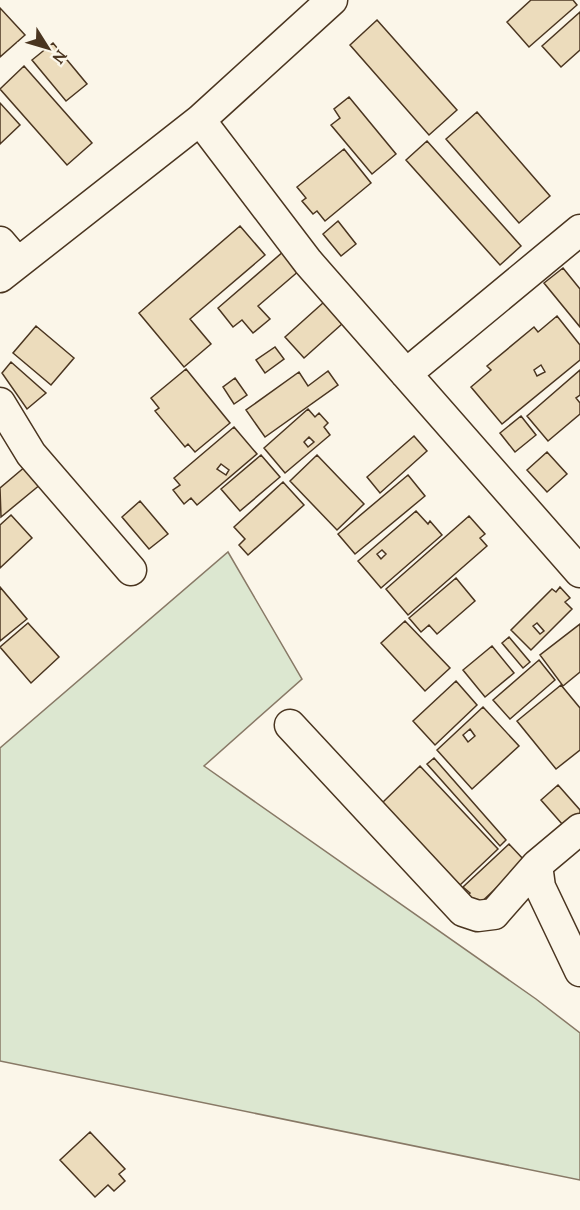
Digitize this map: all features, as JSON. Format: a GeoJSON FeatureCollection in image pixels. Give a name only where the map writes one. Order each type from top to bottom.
{"type":"FeatureCollection","features":[{"type":"Feature","properties":{"kind":"street"},"geometry":{"type":"LineString","coordinates":[[6,260],[200,120],[332,0]]}},
{"type":"Feature","properties":{"kind":"street"},"geometry":{"type":"LineString","coordinates":[[200,120],[308,262],[580,572]]}},
{"type":"Feature","properties":{"kind":"street"},"geometry":{"type":"LineString","coordinates":[[406,374],[580,230]]}},
{"type":"Feature","properties":{"kind":"street"},"geometry":{"type":"LineString","coordinates":[[0,403],[31,454],[131,570]]}},
{"type":"Feature","properties":{"kind":"street"},"geometry":{"type":"LineString","coordinates":[[290,725],[463,911],[478,916],[494,914],[537,865],[580,829]]}},
{"type":"Feature","properties":{"kind":"street"},"geometry":{"type":"LineString","coordinates":[[537,865],[540,887],[580,971]]}},
{"type":"Feature","properties":{"kind":"green space"},"geometry":{"type":"Polygon","coordinates":[[[228,552],[302,679],[204,766],[536,999],[580,1033],[580,1180],[0,1061],[0,748],[228,552]]]}},
{"type":"Feature","properties":{"kind":"building"},"geometry":{"type":"Polygon","coordinates":[[[531,0],[573,0],[577,5],[529,47],[507,22],[531,0]]]}},
{"type":"Feature","properties":{"kind":"building"},"geometry":{"type":"Polygon","coordinates":[[[0,8],[25,35],[0,57],[0,8]]]}},
{"type":"Feature","properties":{"kind":"building"},"geometry":{"type":"Polygon","coordinates":[[[580,12],[580,50],[561,67],[542,46],[580,12]]]}},
{"type":"Feature","properties":{"kind":"building"},"geometry":{"type":"Polygon","coordinates":[[[377,20],[457,110],[429,135],[350,45],[377,20]]]}},
{"type":"Feature","properties":{"kind":"building"},"geometry":{"type":"Polygon","coordinates":[[[53,43],[87,84],[66,101],[32,60],[53,43]]]}},
{"type":"Feature","properties":{"kind":"building"},"geometry":{"type":"Polygon","coordinates":[[[24,66],[92,143],[67,165],[0,89],[24,66]]]}},
{"type":"Feature","properties":{"kind":"building"},"geometry":{"type":"Polygon","coordinates":[[[349,97],[396,154],[372,174],[331,125],[340,118],[334,109],[349,97]]]}},
{"type":"Feature","properties":{"kind":"building"},"geometry":{"type":"Polygon","coordinates":[[[0,103],[20,125],[0,144],[0,103]]]}},
{"type":"Feature","properties":{"kind":"building"},"geometry":{"type":"Polygon","coordinates":[[[477,112],[550,196],[519,223],[446,139],[477,112]]]}},
{"type":"Feature","properties":{"kind":"building"},"geometry":{"type":"Polygon","coordinates":[[[427,141],[521,246],[500,265],[406,160],[427,141]]]}},
{"type":"Feature","properties":{"kind":"building"},"geometry":{"type":"Polygon","coordinates":[[[344,149],[371,183],[325,221],[317,211],[313,214],[302,201],[306,198],[297,187],[344,149]]]}},
{"type":"Feature","properties":{"kind":"building"},"geometry":{"type":"Polygon","coordinates":[[[338,221],[356,244],[341,256],[323,234],[338,221]]]}},
{"type":"Feature","properties":{"kind":"building"},"geometry":{"type":"Polygon","coordinates":[[[240,226],[265,255],[190,319],[211,344],[184,367],[139,313],[240,226]]]}},
{"type":"Feature","properties":{"kind":"building"},"geometry":{"type":"Polygon","coordinates":[[[284,251],[300,270],[258,306],[270,319],[253,333],[242,320],[233,327],[218,308],[284,251]]]}},
{"type":"Feature","properties":{"kind":"building"},"geometry":{"type":"Polygon","coordinates":[[[563,268],[580,289],[580,327],[544,283],[563,268]]]}},
{"type":"Feature","properties":{"kind":"building"},"geometry":{"type":"Polygon","coordinates":[[[324,302],[342,324],[304,358],[285,337],[324,302]]]}},
{"type":"Feature","properties":{"kind":"building"},"geometry":{"type":"Polygon","coordinates":[[[557,316],[580,345],[580,360],[502,424],[471,387],[491,370],[487,366],[534,327],[538,332],[557,316]],[[541,365],[534,370],[537,376],[545,372],[541,365]]]}},
{"type":"Feature","properties":{"kind":"building"},"geometry":{"type":"Polygon","coordinates":[[[36,326],[74,358],[51,385],[13,353],[36,326]]]}},
{"type":"Feature","properties":{"kind":"building"},"geometry":{"type":"Polygon","coordinates":[[[275,347],[284,359],[265,373],[256,360],[275,347]]]}},
{"type":"Feature","properties":{"kind":"building"},"geometry":{"type":"Polygon","coordinates":[[[11,362],[46,393],[27,409],[2,373],[11,362]]]}},
{"type":"Feature","properties":{"kind":"building"},"geometry":{"type":"Polygon","coordinates":[[[186,369],[230,423],[195,452],[188,444],[185,447],[155,411],[159,408],[151,398],[186,369]]]}},
{"type":"Feature","properties":{"kind":"building"},"geometry":{"type":"Polygon","coordinates":[[[580,370],[580,395],[576,398],[580,403],[580,414],[548,441],[527,416],[580,370]]]}},
{"type":"Feature","properties":{"kind":"building"},"geometry":{"type":"Polygon","coordinates":[[[328,371],[338,385],[265,437],[246,410],[299,372],[308,386],[328,371]]]}},
{"type":"Feature","properties":{"kind":"building"},"geometry":{"type":"Polygon","coordinates":[[[235,378],[247,395],[234,404],[223,387],[235,378]]]}},
{"type":"Feature","properties":{"kind":"building"},"geometry":{"type":"Polygon","coordinates":[[[308,409],[315,417],[319,413],[328,423],[324,427],[330,435],[285,473],[264,448],[308,409]],[[309,437],[304,442],[308,447],[314,442],[309,437]]]}},
{"type":"Feature","properties":{"kind":"building"},"geometry":{"type":"Polygon","coordinates":[[[521,416],[536,435],[515,452],[500,433],[521,416]]]}},
{"type":"Feature","properties":{"kind":"building"},"geometry":{"type":"Polygon","coordinates":[[[234,427],[257,454],[197,505],[191,498],[184,504],[173,490],[180,485],[174,478],[234,427]],[[221,464],[217,469],[226,475],[229,470],[221,464]]]}},
{"type":"Feature","properties":{"kind":"building"},"geometry":{"type":"Polygon","coordinates":[[[414,436],[427,451],[380,493],[367,477],[414,436]]]}},
{"type":"Feature","properties":{"kind":"building"},"geometry":{"type":"Polygon","coordinates":[[[547,452],[567,474],[547,492],[527,470],[547,452]]]}},
{"type":"Feature","properties":{"kind":"building"},"geometry":{"type":"Polygon","coordinates":[[[261,455],[280,477],[240,511],[221,489],[261,455]]]}},
{"type":"Feature","properties":{"kind":"building"},"geometry":{"type":"Polygon","coordinates":[[[317,455],[364,504],[337,530],[290,481],[317,455]]]}},
{"type":"Feature","properties":{"kind":"building"},"geometry":{"type":"Polygon","coordinates":[[[26,466],[41,484],[1,517],[0,488],[26,466]]]}},
{"type":"Feature","properties":{"kind":"building"},"geometry":{"type":"Polygon","coordinates":[[[408,475],[425,496],[355,554],[338,534],[408,475]]]}},
{"type":"Feature","properties":{"kind":"building"},"geometry":{"type":"Polygon","coordinates":[[[283,482],[304,505],[248,555],[239,545],[245,539],[234,527],[283,482]]]}},
{"type":"Feature","properties":{"kind":"building"},"geometry":{"type":"Polygon","coordinates":[[[140,501],[168,534],[149,549],[122,517],[140,501]]]}},
{"type":"Feature","properties":{"kind":"building"},"geometry":{"type":"Polygon","coordinates":[[[416,511],[428,524],[430,521],[442,535],[381,588],[358,561],[416,511]],[[382,550],[377,554],[381,559],[386,554],[382,550]]]}},
{"type":"Feature","properties":{"kind":"building"},"geometry":{"type":"Polygon","coordinates":[[[11,515],[32,538],[0,568],[0,525],[11,515]]]}},
{"type":"Feature","properties":{"kind":"building"},"geometry":{"type":"Polygon","coordinates":[[[469,516],[485,534],[480,538],[487,546],[408,615],[386,589],[469,516]]]}},
{"type":"Feature","properties":{"kind":"building"},"geometry":{"type":"Polygon","coordinates":[[[456,578],[475,601],[437,634],[429,625],[421,632],[409,618],[456,578]]]}},
{"type":"Feature","properties":{"kind":"building"},"geometry":{"type":"Polygon","coordinates":[[[0,587],[27,619],[0,641],[0,587]]]}},
{"type":"Feature","properties":{"kind":"building"},"geometry":{"type":"Polygon","coordinates":[[[560,587],[570,598],[565,602],[572,609],[531,650],[511,630],[552,589],[556,592],[560,587]],[[537,623],[533,626],[540,634],[544,631],[537,623]]]}},
{"type":"Feature","properties":{"kind":"building"},"geometry":{"type":"Polygon","coordinates":[[[405,621],[450,668],[425,691],[381,643],[405,621]]]}},
{"type":"Feature","properties":{"kind":"building"},"geometry":{"type":"Polygon","coordinates":[[[28,623],[59,657],[31,683],[0,647],[28,623]]]}},
{"type":"Feature","properties":{"kind":"building"},"geometry":{"type":"Polygon","coordinates":[[[580,624],[580,672],[563,686],[540,655],[580,624]]]}},
{"type":"Feature","properties":{"kind":"building"},"geometry":{"type":"Polygon","coordinates":[[[509,637],[530,662],[523,668],[502,643],[509,637]]]}},
{"type":"Feature","properties":{"kind":"building"},"geometry":{"type":"Polygon","coordinates":[[[492,646],[514,673],[485,697],[463,670],[492,646]]]}},
{"type":"Feature","properties":{"kind":"building"},"geometry":{"type":"Polygon","coordinates":[[[539,660],[555,680],[510,719],[493,700],[539,660]]]}},
{"type":"Feature","properties":{"kind":"building"},"geometry":{"type":"Polygon","coordinates":[[[456,681],[477,705],[435,745],[413,721],[456,681]]]}},
{"type":"Feature","properties":{"kind":"building"},"geometry":{"type":"Polygon","coordinates":[[[561,685],[580,708],[580,750],[556,769],[517,721],[561,685]]]}},
{"type":"Feature","properties":{"kind":"building"},"geometry":{"type":"Polygon","coordinates":[[[483,707],[519,746],[472,789],[437,750],[483,707]],[[470,729],[463,735],[468,742],[475,736],[470,729]]]}},
{"type":"Feature","properties":{"kind":"building"},"geometry":{"type":"Polygon","coordinates":[[[434,758],[506,840],[500,846],[427,764],[434,758]]]}},
{"type":"Feature","properties":{"kind":"building"},"geometry":{"type":"Polygon","coordinates":[[[420,766],[498,849],[460,885],[382,803],[420,766]]]}},
{"type":"Feature","properties":{"kind":"building"},"geometry":{"type":"Polygon","coordinates":[[[558,785],[580,810],[580,824],[570,833],[541,800],[558,785]]]}},
{"type":"Feature","properties":{"kind":"building"},"geometry":{"type":"Polygon","coordinates":[[[509,844],[525,861],[475,908],[465,898],[470,893],[463,887],[509,844]]]}},
{"type":"Feature","properties":{"kind":"building"},"geometry":{"type":"Polygon","coordinates":[[[90,1132],[125,1169],[119,1174],[125,1181],[114,1191],[108,1185],[95,1197],[60,1160],[90,1132]]]}}]}
